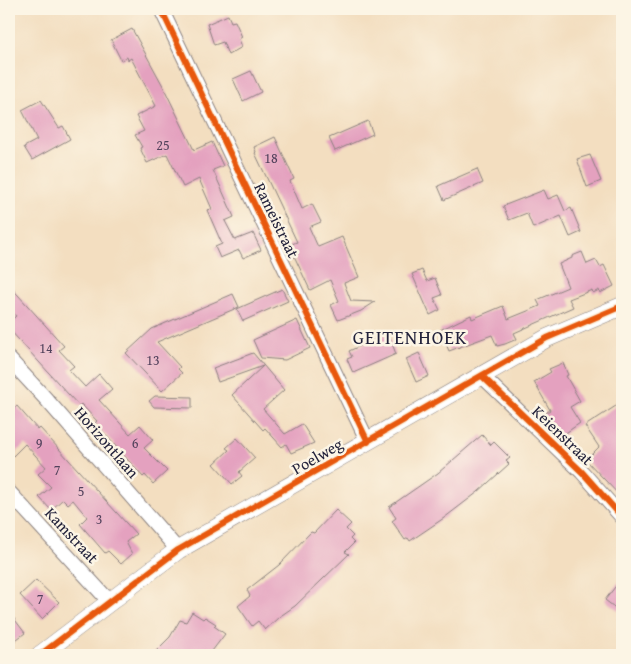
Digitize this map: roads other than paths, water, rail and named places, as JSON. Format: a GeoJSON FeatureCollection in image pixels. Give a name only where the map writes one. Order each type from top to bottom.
{"type":"FeatureCollection","features":[{"type":"Feature","properties":{"kind":"street","name":"Rameistraat"},"geometry":{"type":"LineString","coordinates":[[161,9],[368,442]]}},
{"type":"Feature","properties":{"kind":"street","name":"Poelweg"},"geometry":{"type":"LineString","coordinates":[[40,655],[178,550],[547,338],[622,306]]}},
{"type":"Feature","properties":{"kind":"street","name":"Horizontlaan"},"geometry":{"type":"LineString","coordinates":[[9,359],[178,550]]}},
{"type":"Feature","properties":{"kind":"street","name":"Keienstraat"},"geometry":{"type":"LineString","coordinates":[[482,376],[582,472],[622,517]]}},
{"type":"Feature","properties":{"kind":"street","name":"Kamstraat"},"geometry":{"type":"LineString","coordinates":[[9,492],[110,602]]}},
{"type":"Feature","properties":{"kind":"district","name":"GEITENHOEK"},"geometry":{"type":"Point","coordinates":[410,337]}}]}
